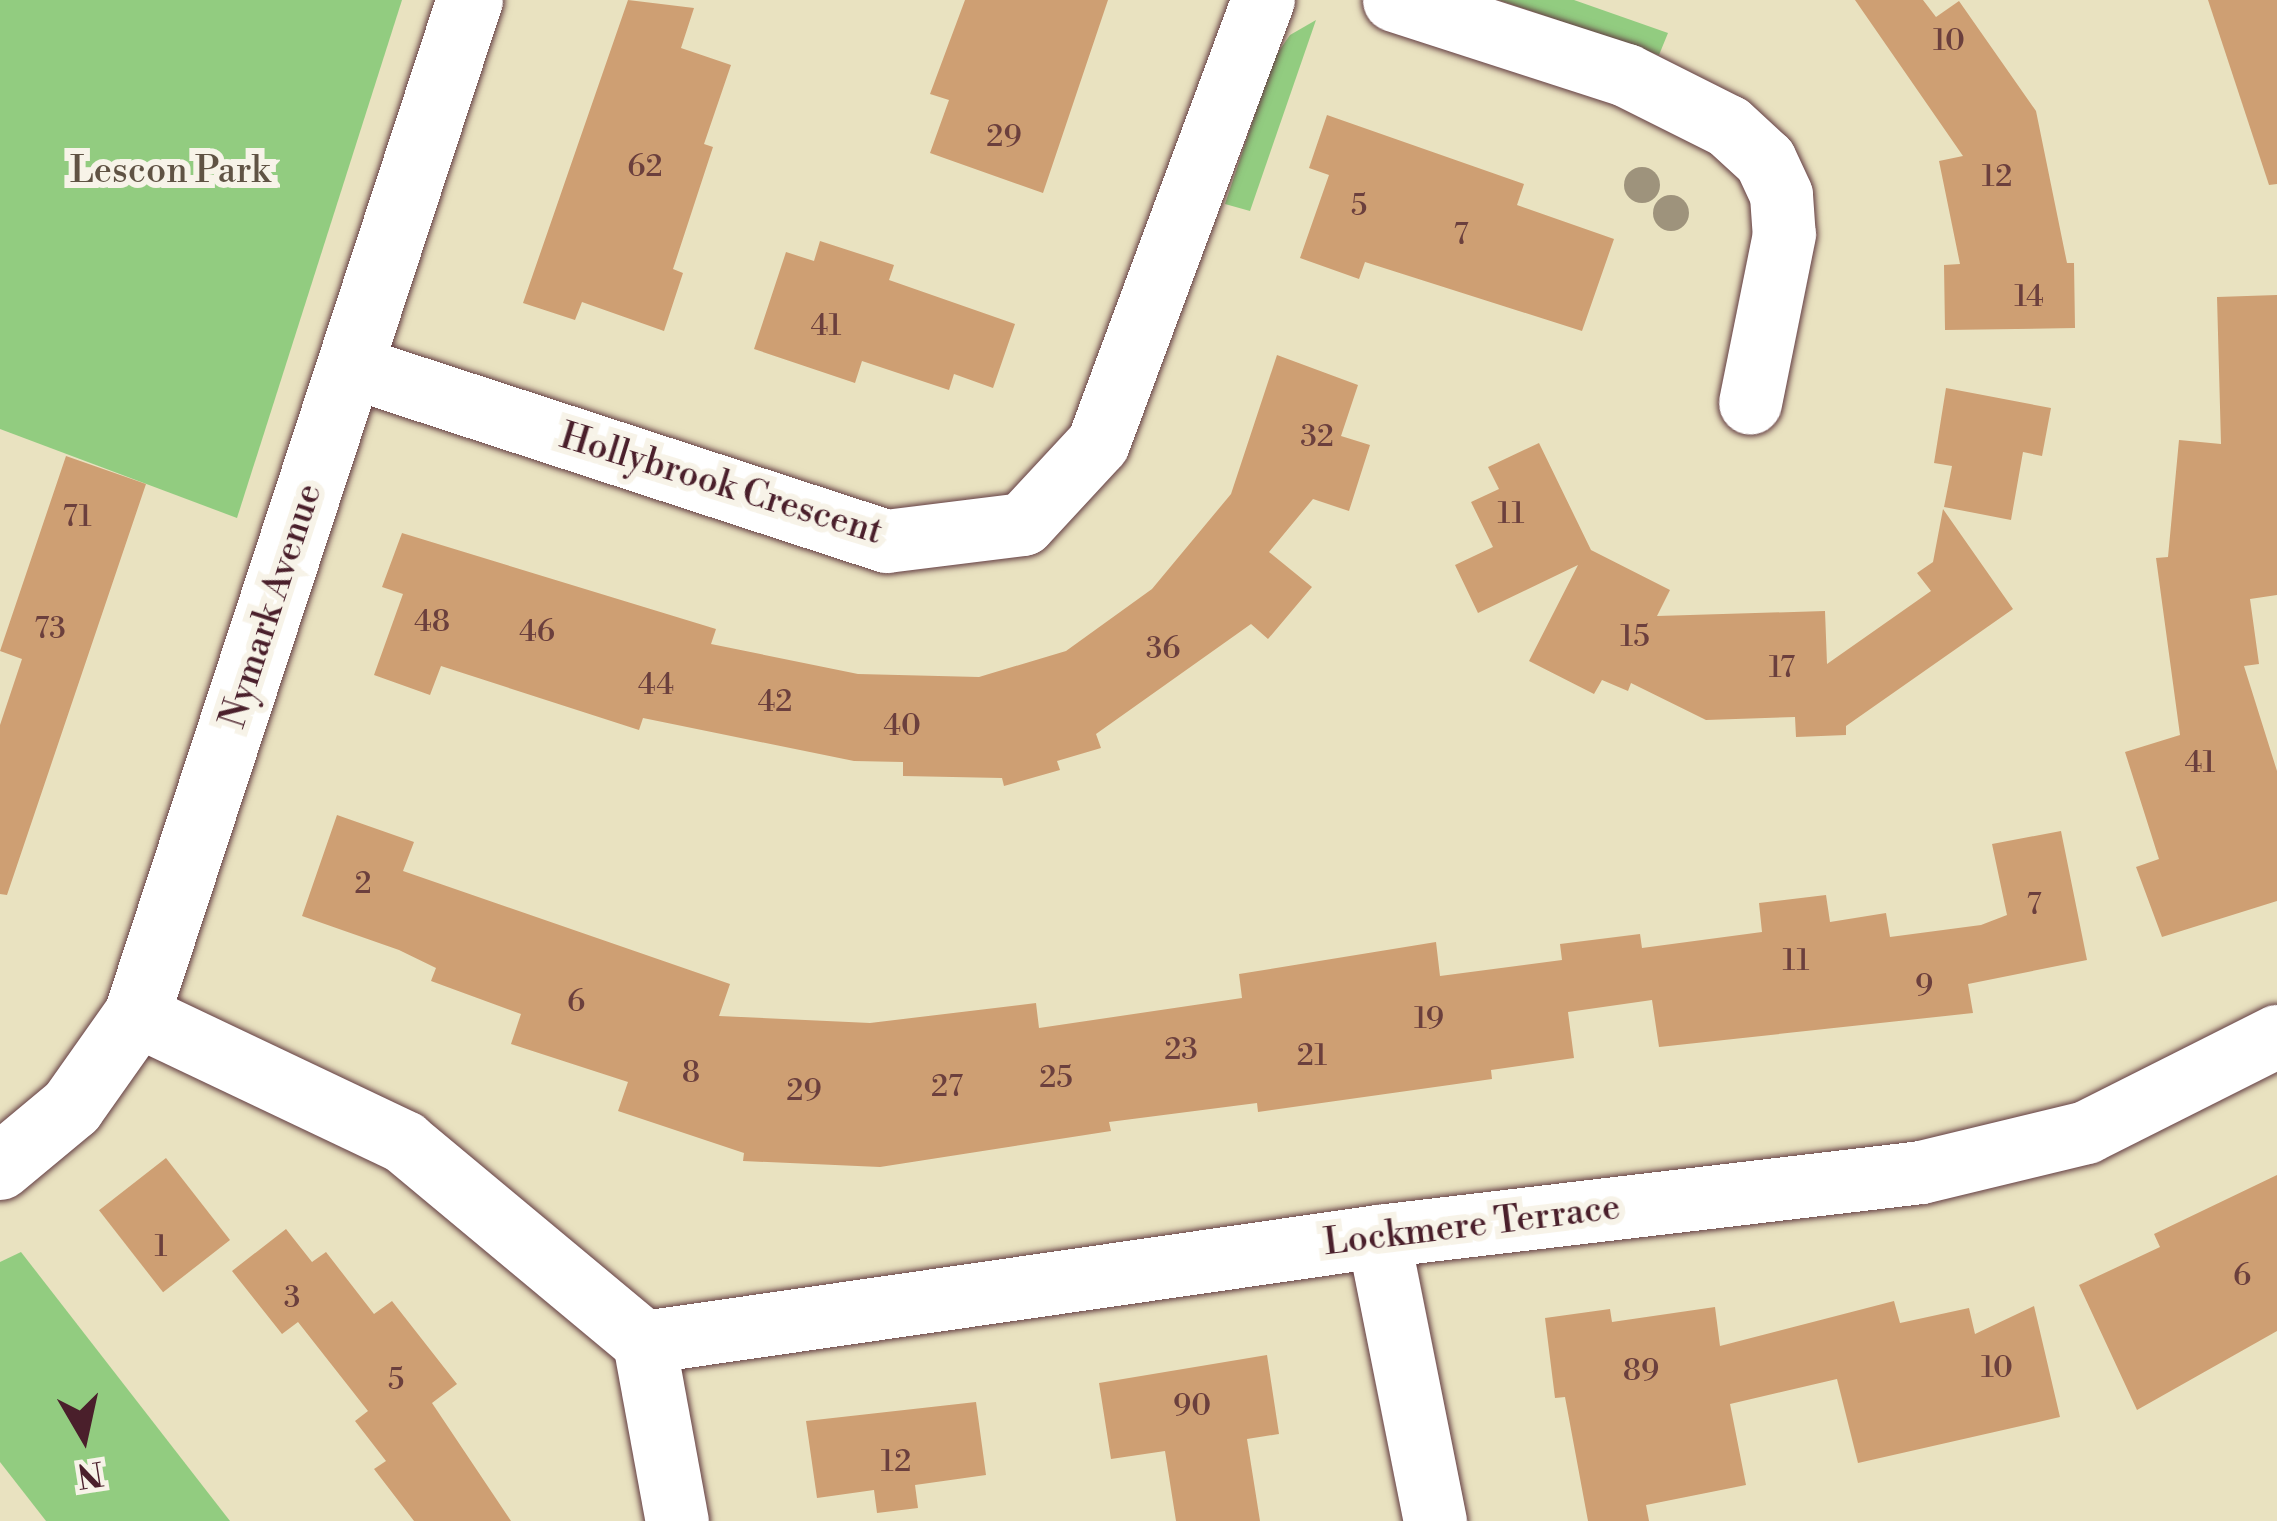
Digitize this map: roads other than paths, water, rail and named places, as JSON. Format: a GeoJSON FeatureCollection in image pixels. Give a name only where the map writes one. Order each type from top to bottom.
{"type":"FeatureCollection","features":[{"type":"Feature","properties":{"kind":"street","name":"Nymark Avenue"},"geometry":{"type":"LineString","coordinates":[[0,1167],[72,1107],[137,1015],[470,0]]}},
{"type":"Feature","properties":{"kind":"street","name":"Hollybrook Crescent"},"geometry":{"type":"LineString","coordinates":[[350,366],[886,541],[1024,524],[1098,443],[1263,0]]}},
{"type":"Feature","properties":{"kind":"street"},"geometry":{"type":"LineString","coordinates":[[1394,0],[1625,75],[1728,126],[1766,160],[1781,195],[1784,234],[1750,403]]}},
{"type":"Feature","properties":{"kind":"street"},"geometry":{"type":"LineString","coordinates":[[137,1015],[404,1142],[644,1342],[677,1521]]}},
{"type":"Feature","properties":{"kind":"street","name":"Lockmere Terrace"},"geometry":{"type":"LineString","coordinates":[[644,1342],[1378,1236],[1921,1172],[2086,1132],[2277,1036]]}},
{"type":"Feature","properties":{"kind":"street"},"geometry":{"type":"LineString","coordinates":[[1378,1236],[1436,1521]]}},
{"type":"Feature","properties":{"kind":"park label","name":"Lescon Park"},"geometry":{"type":"Point","coordinates":[170,172]}}]}
